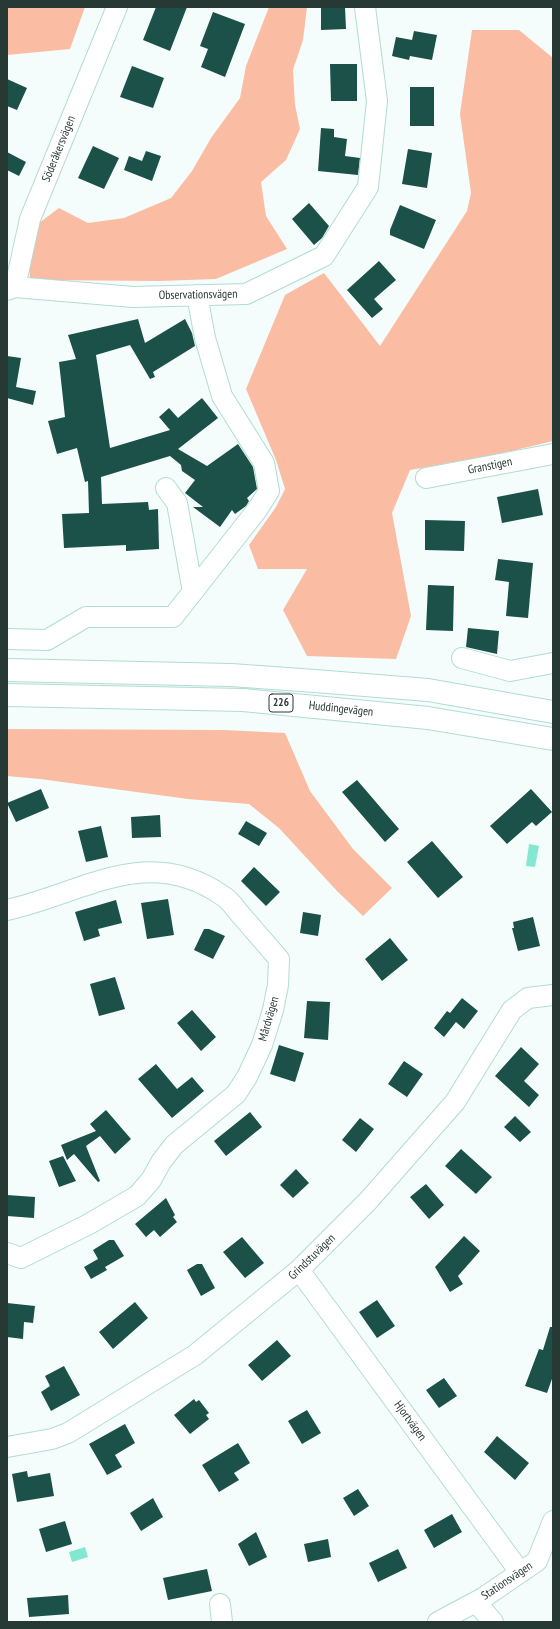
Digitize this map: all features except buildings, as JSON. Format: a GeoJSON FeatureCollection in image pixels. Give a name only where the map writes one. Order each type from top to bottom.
{"type":"FeatureCollection","features":[{"type":"Feature","properties":{"kind":"main road","name":"Huddingevägen"},"geometry":{"type":"LineString","coordinates":[[7,670],[231,675],[315,681],[428,690],[553,712]]}},
{"type":"Feature","properties":{"kind":"main road","name":"Huddingevägen"},"geometry":{"type":"LineString","coordinates":[[7,695],[243,700],[428,718],[553,739]]}},
{"type":"Feature","properties":{"kind":"street","name":"Söderåkersvägen"},"geometry":{"type":"LineString","coordinates":[[11,288],[30,219],[117,7]]}},
{"type":"Feature","properties":{"kind":"street","name":"Observationsvägen"},"geometry":{"type":"LineString","coordinates":[[11,288],[133,297],[246,294],[324,256],[368,187],[377,101],[365,7]]}},
{"type":"Feature","properties":{"kind":"street"},"geometry":{"type":"LineString","coordinates":[[7,639],[47,640],[86,617],[173,617],[257,510],[269,491],[264,463],[222,396],[205,338],[197,295]]}},
{"type":"Feature","properties":{"kind":"street","name":"Granstigen"},"geometry":{"type":"LineString","coordinates":[[426,478],[553,454]]}},
{"type":"Feature","properties":{"kind":"street"},"geometry":{"type":"LineString","coordinates":[[166,488],[177,503],[193,592]]}},
{"type":"Feature","properties":{"kind":"street"},"geometry":{"type":"LineString","coordinates":[[462,658],[510,671],[553,663]]}},
{"type":"Feature","properties":{"kind":"street","name":"Mårdvägen"},"geometry":{"type":"LineString","coordinates":[[7,910],[90,883],[145,872],[174,873],[198,881],[225,896],[279,959],[278,985],[264,1038],[247,1077],[236,1094],[174,1145],[161,1162],[145,1189],[137,1196],[89,1224],[21,1258],[7,1253]]}},
{"type":"Feature","properties":{"kind":"street","name":"Grindstuvägen"},"geometry":{"type":"LineString","coordinates":[[7,1447],[52,1439],[68,1433],[195,1355],[299,1270],[368,1201],[455,1102],[512,1010],[528,998],[553,995]]}},
{"type":"Feature","properties":{"kind":"street","name":"Hjortvägen"},"geometry":{"type":"LineString","coordinates":[[299,1270],[520,1572]]}},
{"type":"Feature","properties":{"kind":"street","name":"Stationsvägen"},"geometry":{"type":"LineString","coordinates":[[438,1622],[476,1602],[520,1572],[545,1561],[553,1521]]}},
{"type":"Feature","properties":{"kind":"street"},"geometry":{"type":"LineString","coordinates":[[476,1602],[493,1622]]}},
{"type":"Feature","properties":{"kind":"shaded area"},"geometry":{"type":"Polygon","coordinates":[[[7,7],[85,7],[70,49],[7,55],[7,7]]]}},
{"type":"Feature","properties":{"kind":"shaded area"},"geometry":{"type":"Polygon","coordinates":[[[269,7],[307,7],[303,40],[293,70],[295,105],[300,129],[286,160],[261,182],[266,216],[287,249],[216,279],[159,281],[30,280],[29,262],[39,223],[59,208],[88,223],[124,218],[171,198],[192,171],[211,138],[240,98],[246,66],[269,7]]]}},
{"type":"Feature","properties":{"kind":"shaded area"},"geometry":{"type":"Polygon","coordinates":[[[472,30],[519,30],[553,58],[553,441],[499,454],[410,470],[392,513],[411,616],[396,659],[307,656],[283,610],[307,569],[258,569],[249,545],[276,507],[285,489],[276,460],[246,389],[285,295],[324,273],[380,346],[467,211],[471,193],[460,114],[472,30]]]}},
{"type":"Feature","properties":{"kind":"shaded area"},"geometry":{"type":"Polygon","coordinates":[[[7,729],[225,730],[285,733],[310,791],[353,849],[392,888],[363,916],[337,891],[279,828],[249,804],[188,799],[7,776],[7,729]]]}},
{"type":"Feature","properties":{"kind":"shaded area"},"geometry":{"type":"Polygon","coordinates":[[[529,844],[539,846],[535,867],[526,866],[529,844]]]}},
{"type":"Feature","properties":{"kind":"shaded area"},"geometry":{"type":"Polygon","coordinates":[[[85,1547],[88,1557],[72,1562],[69,1552],[85,1547]]]}}]}
